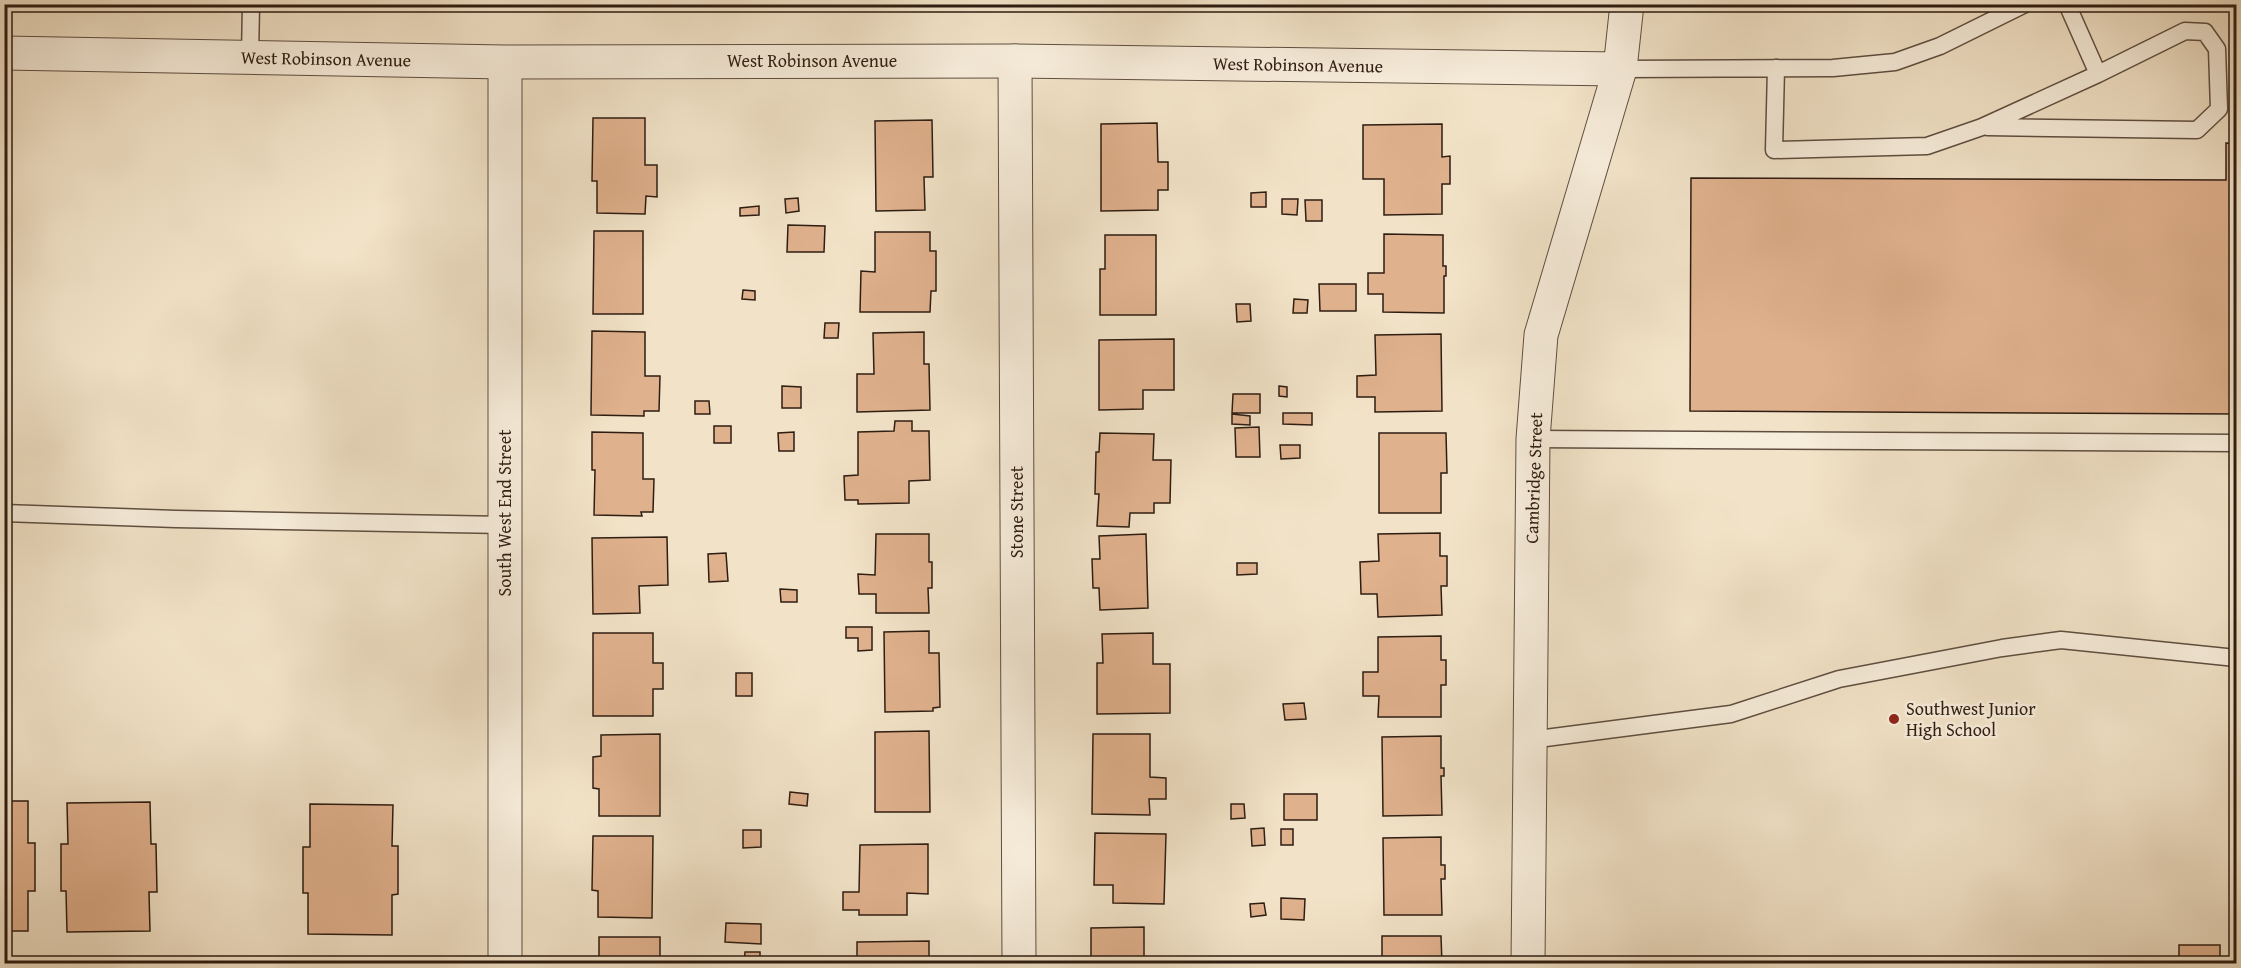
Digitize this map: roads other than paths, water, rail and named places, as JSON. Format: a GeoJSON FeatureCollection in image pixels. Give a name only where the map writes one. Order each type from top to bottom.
{"type":"FeatureCollection","features":[{"type":"Feature","properties":{"kind":"street","name":"Cambridge Street"},"geometry":{"type":"LineString","coordinates":[[1528,963],[1533,439],[1541,335],[1620,69],[1627,4]]}},
{"type":"Feature","properties":{"kind":"street","name":"West Robinson Avenue"},"geometry":{"type":"LineString","coordinates":[[4,53],[505,62],[1016,61],[1620,69]]}},
{"type":"Feature","properties":{"kind":"street","name":"Stone Street"},"geometry":{"type":"LineString","coordinates":[[1016,61],[1018,963]]}},
{"type":"Feature","properties":{"kind":"street","name":"South West End Street"},"geometry":{"type":"LineString","coordinates":[[505,62],[505,963]]}},
{"type":"Feature","properties":{"kind":"lane"},"geometry":{"type":"LineString","coordinates":[[250,4],[250,58]]}},
{"type":"Feature","properties":{"kind":"lane"},"geometry":{"type":"LineString","coordinates":[[1620,69],[1833,68],[1895,62],[1940,46],[2025,4]]}},
{"type":"Feature","properties":{"kind":"lane"},"geometry":{"type":"LineString","coordinates":[[2067,4],[2098,74]]}},
{"type":"Feature","properties":{"kind":"lane"},"geometry":{"type":"LineString","coordinates":[[1776,68],[1774,150],[1927,146],[1982,127],[2185,31],[2205,32],[2217,49],[2219,109],[2196,130],[1982,127]]}},
{"type":"Feature","properties":{"kind":"lane"},"geometry":{"type":"LineString","coordinates":[[1533,439],[2236,443]]}},
{"type":"Feature","properties":{"kind":"lane"},"geometry":{"type":"LineString","coordinates":[[4,513],[176,519],[505,525]]}},
{"type":"Feature","properties":{"kind":"lane"},"geometry":{"type":"LineString","coordinates":[[1530,740],[1731,714],[1839,679],[2002,648],[2061,640],[2236,658]]}},
{"type":"Feature","properties":{"kind":"place","name":"Southwest Junior High School"},"geometry":{"type":"Point","coordinates":[1894,719]}}]}
